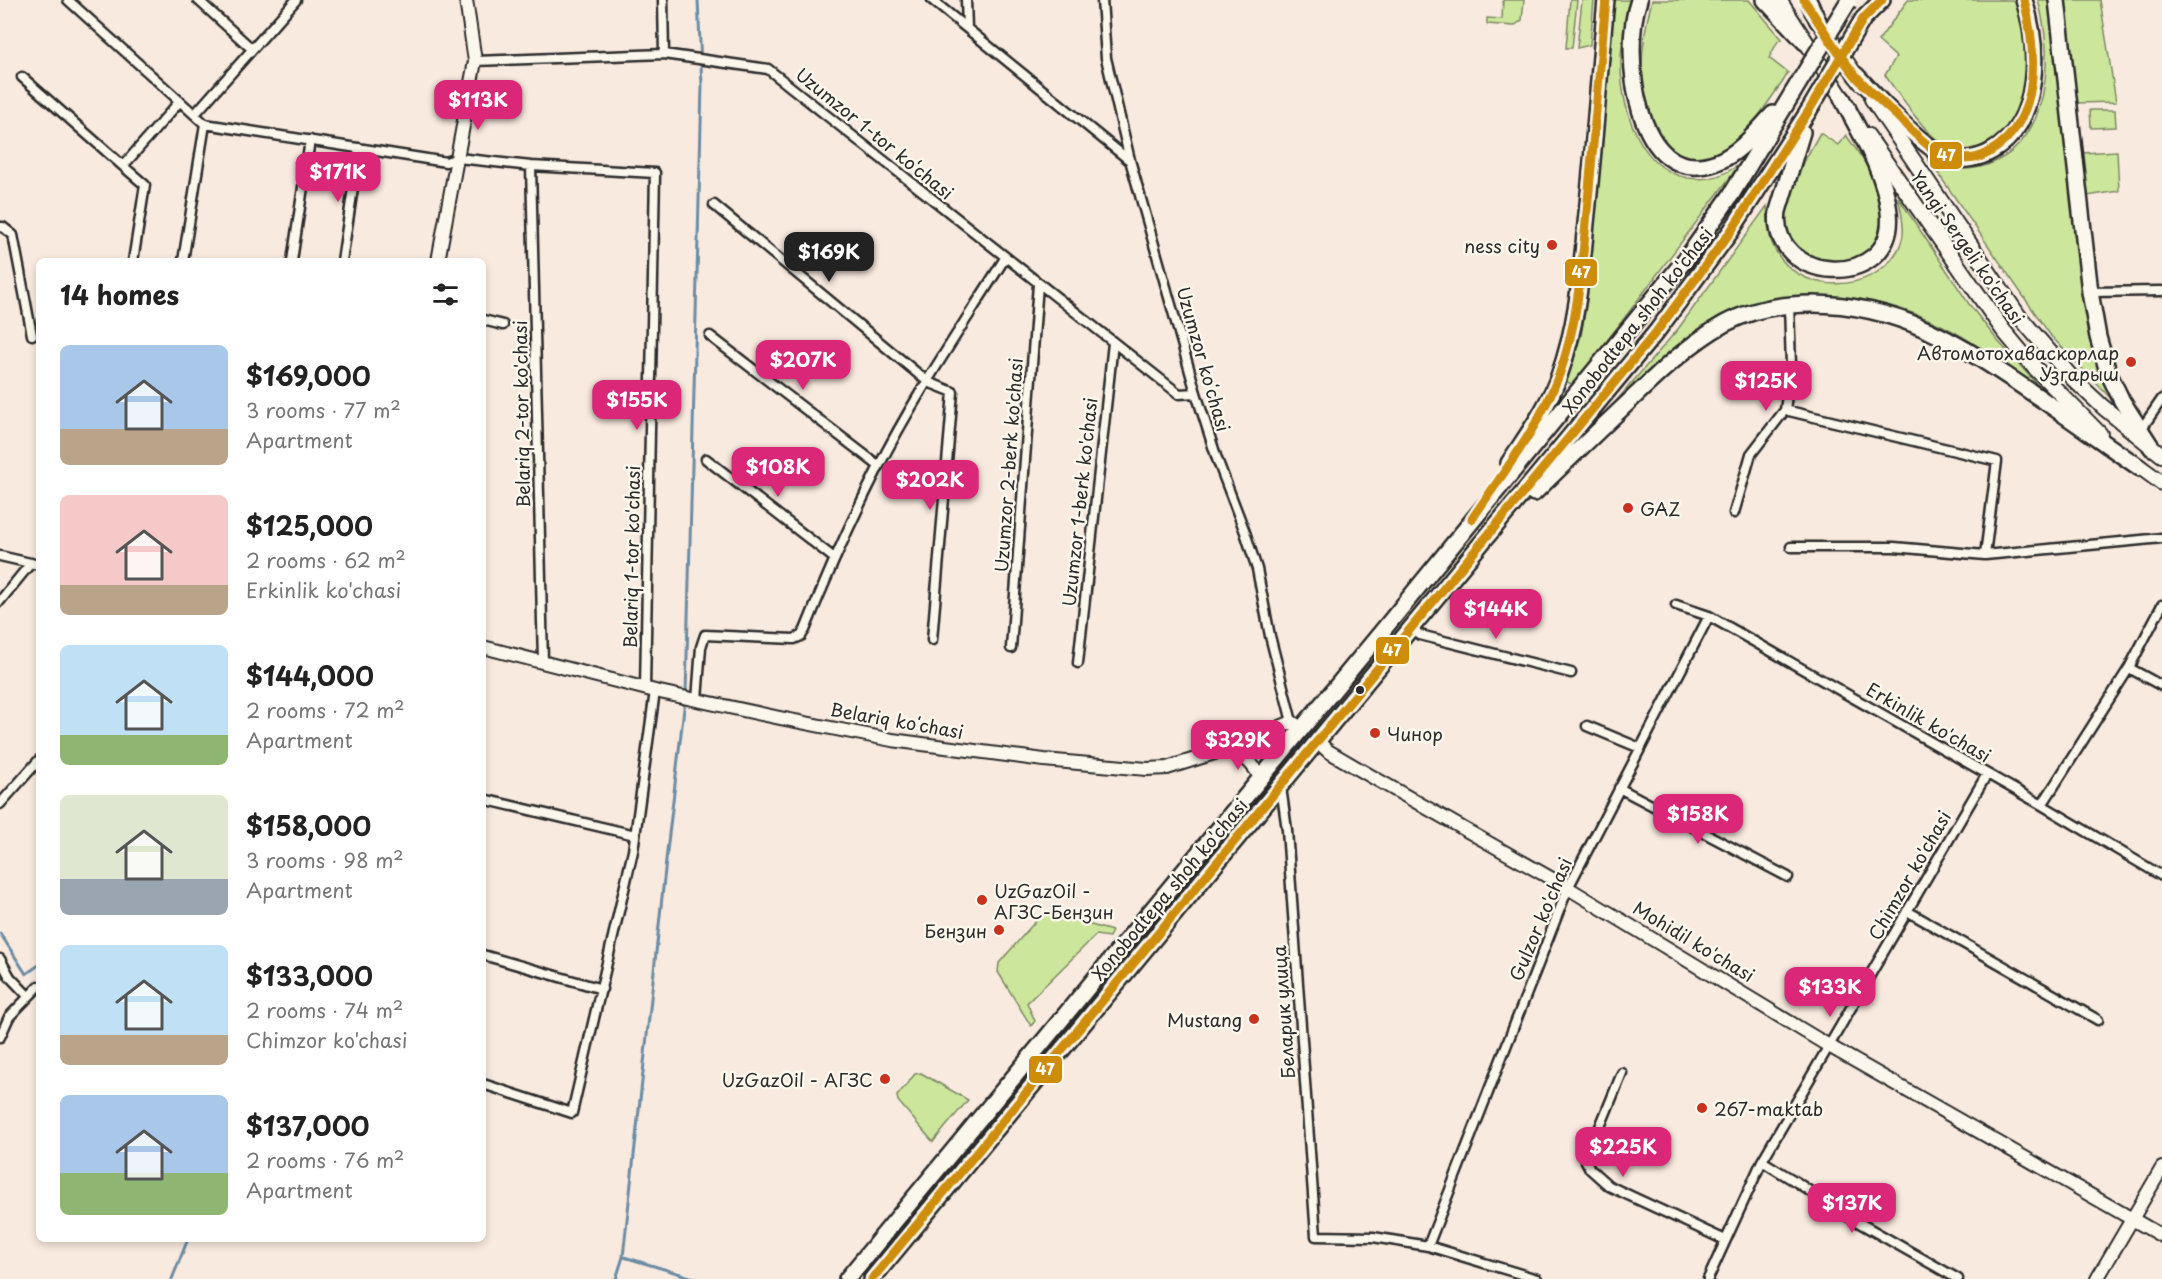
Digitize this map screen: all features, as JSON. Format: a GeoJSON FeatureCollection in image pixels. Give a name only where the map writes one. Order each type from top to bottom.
{"type":"FeatureCollection","features":[{"type":"Feature","properties":{"kind":"highway"},"geometry":{"type":"LineString","coordinates":[[1465,530],[1550,396],[1559,377],[1572,334],[1580,287],[1592,171],[1606,0]]}},
{"type":"Feature","properties":{"kind":"highway"},"geometry":{"type":"LineString","coordinates":[[1639,0],[1635,10],[1632,36],[1633,76],[1637,102],[1651,137],[1659,147],[1676,160],[1697,165],[1711,164],[1724,159],[1745,143],[1792,94]]}},
{"type":"Feature","properties":{"kind":"highway"},"geometry":{"type":"LineString","coordinates":[[1765,0],[1805,42]]}},
{"type":"Feature","properties":{"kind":"highway"},"geometry":{"type":"LineString","coordinates":[[1806,0],[1818,21]]}},
{"type":"Feature","properties":{"kind":"highway","name":"Xonobodtepa shoh ko'chasi"},"geometry":{"type":"LineString","coordinates":[[847,1279],[1261,779],[1297,725],[1465,530],[1689,255],[1731,195],[1848,0]]}},
{"type":"Feature","properties":{"kind":"highway","name":"Xonobodtepa shoh ko'chasi"},"geometry":{"type":"LineString","coordinates":[[872,1279],[1678,304],[1731,231],[1808,112],[1874,0]]}},
{"type":"Feature","properties":{"kind":"highway"},"geometry":{"type":"LineString","coordinates":[[1863,19],[1882,0]]}},
{"type":"Feature","properties":{"kind":"highway"},"geometry":{"type":"LineString","coordinates":[[1856,75],[1921,140],[1937,152],[1949,158],[1963,159],[1987,154],[2007,139],[2019,122],[2029,100],[2033,48],[2030,20],[2024,0]]}},
{"type":"Feature","properties":{"kind":"highway"},"geometry":{"type":"LineString","coordinates":[[2056,0],[2090,292],[2098,337],[2108,372],[2122,401],[2139,433],[2157,452]]}},
{"type":"Feature","properties":{"kind":"highway"},"geometry":{"type":"LineString","coordinates":[[1808,112],[1783,190],[1777,218],[1779,229],[1791,252],[1809,264],[1833,270],[1854,267],[1870,259],[1883,245],[1889,227],[1890,213],[1881,177],[1842,98]]}},
{"type":"Feature","properties":{"kind":"highway"},"geometry":{"type":"LineString","coordinates":[[1482,543],[1648,383],[1697,342],[1739,317],[1762,309],[1789,305],[1859,307],[1911,322],[1944,336],[1991,365],[2140,468]]}},
{"type":"Feature","properties":{"kind":"highway","name":"Mohidil ko'chasi"},"geometry":{"type":"LineString","coordinates":[[1297,725],[1317,741]]}},
{"type":"Feature","properties":{"kind":"highway"},"geometry":{"type":"LineString","coordinates":[[1066,1015],[1081,1027]]}},
{"type":"Feature","properties":{"kind":"main road","name":"Yangi Sergeli ko'chasi"},"geometry":{"type":"LineString","coordinates":[[1779,0],[1842,98],[2002,330],[2066,401],[2101,435],[2140,468],[2162,483]]}},
{"type":"Feature","properties":{"kind":"main road","name":"Yangi Sergeli ko'chasi"},"geometry":{"type":"LineString","coordinates":[[1818,21],[2018,315],[2073,379],[2139,433]]}},
{"type":"Feature","properties":{"kind":"street"},"geometry":{"type":"LineString","coordinates":[[68,0],[205,124],[446,162],[458,158],[531,166]]}},
{"type":"Feature","properties":{"kind":"street"},"geometry":{"type":"LineString","coordinates":[[198,0],[252,49]]}},
{"type":"Feature","properties":{"kind":"street"},"geometry":{"type":"LineString","coordinates":[[195,114],[296,0]]}},
{"type":"Feature","properties":{"kind":"street"},"geometry":{"type":"LineString","coordinates":[[439,258],[475,62],[466,0]]}},
{"type":"Feature","properties":{"kind":"street"},"geometry":{"type":"LineString","coordinates":[[663,0],[664,54]]}},
{"type":"Feature","properties":{"kind":"street"},"geometry":{"type":"LineString","coordinates":[[932,0],[1130,160]]}},
{"type":"Feature","properties":{"kind":"street"},"geometry":{"type":"LineString","coordinates":[[966,0],[967,28]]}},
{"type":"Feature","properties":{"kind":"street","name":"Uzumzor koʻchasi"},"geometry":{"type":"LineString","coordinates":[[1102,0],[1106,58],[1130,160],[1196,393],[1257,569],[1270,636],[1297,725]]}},
{"type":"Feature","properties":{"kind":"street","name":"Uzumzor 1-tor ko‘chasi"},"geometry":{"type":"LineString","coordinates":[[475,62],[664,54],[768,69],[1179,394],[1196,393]]}},
{"type":"Feature","properties":{"kind":"street"},"geometry":{"type":"LineString","coordinates":[[22,76],[144,185],[133,258]]}},
{"type":"Feature","properties":{"kind":"street"},"geometry":{"type":"LineString","coordinates":[[123,166],[180,101]]}},
{"type":"Feature","properties":{"kind":"street"},"geometry":{"type":"LineString","coordinates":[[183,258],[205,124]]}},
{"type":"Feature","properties":{"kind":"street"},"geometry":{"type":"LineString","coordinates":[[292,258],[310,140]]}},
{"type":"Feature","properties":{"kind":"street"},"geometry":{"type":"LineString","coordinates":[[342,258],[359,148]]}},
{"type":"Feature","properties":{"kind":"street","name":"Belariq 1-tor ko'chasi"},"geometry":{"type":"LineString","coordinates":[[486,1085],[572,1113],[635,836],[650,690],[655,173],[531,166]]}},
{"type":"Feature","properties":{"kind":"street","name":"Belariq 2-tor ko'chasi"},"geometry":{"type":"LineString","coordinates":[[531,166],[543,662]]}},
{"type":"Feature","properties":{"kind":"street"},"geometry":{"type":"LineString","coordinates":[[714,205],[928,382],[953,392],[932,640]]}},
{"type":"Feature","properties":{"kind":"street"},"geometry":{"type":"LineString","coordinates":[[0,227],[9,230],[13,235],[32,334]]}},
{"type":"Feature","properties":{"kind":"street"},"geometry":{"type":"LineString","coordinates":[[697,700],[701,647],[705,635],[794,639],[801,636],[834,558],[879,466],[1005,258]]}},
{"type":"Feature","properties":{"kind":"street","name":"Uzumzor 2-berk ko'chasi"},"geometry":{"type":"LineString","coordinates":[[1011,648],[1038,284]]}},
{"type":"Feature","properties":{"kind":"street"},"geometry":{"type":"LineString","coordinates":[[2090,292],[2162,291]]}},
{"type":"Feature","properties":{"kind":"street"},"geometry":{"type":"LineString","coordinates":[[1734,513],[1751,454],[1785,410],[1791,366],[1789,305]]}},
{"type":"Feature","properties":{"kind":"street"},"geometry":{"type":"LineString","coordinates":[[486,321],[503,324]]}},
{"type":"Feature","properties":{"kind":"street"},"geometry":{"type":"LineString","coordinates":[[711,336],[879,466]]}},
{"type":"Feature","properties":{"kind":"street","name":"Uzumzor 1-berk ko'chasi"},"geometry":{"type":"LineString","coordinates":[[1078,663],[1113,343]]}},
{"type":"Feature","properties":{"kind":"street"},"geometry":{"type":"LineString","coordinates":[[2139,433],[2162,399]]}},
{"type":"Feature","properties":{"kind":"street"},"geometry":{"type":"LineString","coordinates":[[1785,410],[1996,461],[1984,555]]}},
{"type":"Feature","properties":{"kind":"street"},"geometry":{"type":"LineString","coordinates":[[706,459],[834,558]]}},
{"type":"Feature","properties":{"kind":"street"},"geometry":{"type":"LineString","coordinates":[[1791,547],[1894,547],[1984,555],[2162,538]]}},
{"type":"Feature","properties":{"kind":"street"},"geometry":{"type":"LineString","coordinates":[[0,556],[35,564]]}},
{"type":"Feature","properties":{"kind":"street"},"geometry":{"type":"LineString","coordinates":[[0,601],[35,564]]}},
{"type":"Feature","properties":{"kind":"street","name":"Erkinlik ko'chasi"},"geometry":{"type":"LineString","coordinates":[[1676,605],[1709,616],[2042,805],[2162,876]]}},
{"type":"Feature","properties":{"kind":"street"},"geometry":{"type":"LineString","coordinates":[[2042,805],[2129,668],[2162,605]]}},
{"type":"Feature","properties":{"kind":"street","name":"Gulzor ko'chasi"},"geometry":{"type":"LineString","coordinates":[[1428,1246],[1568,888],[1709,616]]}},
{"type":"Feature","properties":{"kind":"street"},"geometry":{"type":"LineString","coordinates":[[1411,628],[1420,635],[1570,673]]}},
{"type":"Feature","properties":{"kind":"street","name":"Belariq koʻchasi"},"geometry":{"type":"LineString","coordinates":[[486,648],[650,690],[892,740],[1044,760],[1156,769],[1188,763],[1297,725]]}},
{"type":"Feature","properties":{"kind":"street"},"geometry":{"type":"LineString","coordinates":[[2129,668],[2162,686]]}},
{"type":"Feature","properties":{"kind":"street"},"geometry":{"type":"LineString","coordinates":[[1587,726],[1640,748]]}},
{"type":"Feature","properties":{"kind":"street","name":"Mohidil ko'chasi"},"geometry":{"type":"LineString","coordinates":[[1317,741],[1328,751],[1568,888],[1829,1046],[2162,1236]]}},
{"type":"Feature","properties":{"kind":"street"},"geometry":{"type":"LineString","coordinates":[[1227,749],[1240,754],[1250,762],[1261,779]]}},
{"type":"Feature","properties":{"kind":"street"},"geometry":{"type":"LineString","coordinates":[[0,804],[36,763]]}},
{"type":"Feature","properties":{"kind":"street","name":"Chimzor ko'chasi"},"geometry":{"type":"LineString","coordinates":[[1708,1279],[1762,1161],[1987,774]]}},
{"type":"Feature","properties":{"kind":"street","name":"Беларик улица"},"geometry":{"type":"LineString","coordinates":[[1280,785],[1287,830],[1316,1236],[1373,1237],[1428,1246]]}},
{"type":"Feature","properties":{"kind":"street"},"geometry":{"type":"LineString","coordinates":[[1619,789],[1788,877]]}},
{"type":"Feature","properties":{"kind":"street"},"geometry":{"type":"LineString","coordinates":[[486,800],[635,836]]}},
{"type":"Feature","properties":{"kind":"street"},"geometry":{"type":"LineString","coordinates":[[1907,910],[2098,1020]]}},
{"type":"Feature","properties":{"kind":"street"},"geometry":{"type":"LineString","coordinates":[[486,955],[602,989]]}},
{"type":"Feature","properties":{"kind":"street"},"geometry":{"type":"LineString","coordinates":[[0,959],[10,977],[28,996]]}},
{"type":"Feature","properties":{"kind":"street"},"geometry":{"type":"LineString","coordinates":[[0,1037],[9,1017],[36,989]]}},
{"type":"Feature","properties":{"kind":"street"},"geometry":{"type":"LineString","coordinates":[[1622,1073],[1586,1161],[1590,1169],[1609,1186],[1725,1240]]}},
{"type":"Feature","properties":{"kind":"street"},"geometry":{"type":"LineString","coordinates":[[1762,1161],[1835,1209],[1958,1279]]}},
{"type":"Feature","properties":{"kind":"street"},"geometry":{"type":"LineString","coordinates":[[2097,1279],[2162,1168]]}},
{"type":"Feature","properties":{"kind":"street"},"geometry":{"type":"LineString","coordinates":[[1428,1246],[1537,1279]]}},
{"type":"Feature","properties":{"kind":"green space"},"geometry":{"type":"Polygon","coordinates":[[[1503,0],[1524,0],[1522,20],[1514,26],[1487,24],[1487,18],[1502,19],[1503,0]]]}},
{"type":"Feature","properties":{"kind":"green space"},"geometry":{"type":"Polygon","coordinates":[[[1570,0],[1577,0],[1572,48],[1566,48],[1570,0]]]}},
{"type":"Feature","properties":{"kind":"green space"},"geometry":{"type":"Polygon","coordinates":[[[1582,0],[1594,0],[1590,45],[1577,48],[1582,0]]]}},
{"type":"Feature","properties":{"kind":"green space"},"geometry":{"type":"Polygon","coordinates":[[[1612,0],[1631,0],[1623,39],[1622,84],[1632,126],[1654,160],[1669,172],[1688,178],[1703,179],[1728,172],[1740,164],[1574,385],[1565,381],[1581,336],[1587,300],[1612,0]]]}},
{"type":"Feature","properties":{"kind":"green space"},"geometry":{"type":"Polygon","coordinates":[[[1652,0],[1749,0],[1782,39],[1778,41],[1769,58],[1788,73],[1739,141],[1712,156],[1693,158],[1678,154],[1665,143],[1655,128],[1643,89],[1642,68],[1645,34],[1652,0]]]}},
{"type":"Feature","properties":{"kind":"green space"},"geometry":{"type":"Polygon","coordinates":[[[1908,0],[2015,0],[2024,39],[2026,61],[2024,83],[2020,103],[2011,122],[1998,137],[1980,147],[1968,150],[1948,148],[1940,143],[1914,115],[1885,75],[1896,57],[1878,41],[1908,0]]]}},
{"type":"Feature","properties":{"kind":"green space"},"geometry":{"type":"Polygon","coordinates":[[[2038,0],[2051,0],[2085,304],[2093,345],[2101,369],[2119,407],[2051,336],[1926,156],[1948,167],[1970,169],[1987,165],[2008,154],[2024,138],[2035,118],[2046,71],[2046,46],[2038,0]]]}},
{"type":"Feature","properties":{"kind":"green space"},"geometry":{"type":"Polygon","coordinates":[[[2064,0],[2100,0],[2116,102],[2076,103],[2064,0]]]}},
{"type":"Feature","properties":{"kind":"green space"},"geometry":{"type":"Polygon","coordinates":[[[2090,110],[2115,110],[2116,127],[2091,128],[2090,110]]]}},
{"type":"Feature","properties":{"kind":"green space"},"geometry":{"type":"Polygon","coordinates":[[[1820,133],[1838,145],[1846,135],[1876,183],[1883,204],[1881,234],[1877,244],[1862,257],[1840,265],[1828,265],[1801,252],[1792,241],[1786,227],[1788,204],[1792,191],[1802,165],[1820,133]]]}},
{"type":"Feature","properties":{"kind":"green space"},"geometry":{"type":"Polygon","coordinates":[[[2117,151],[2119,191],[2087,196],[2082,153],[2117,151]]]}},
{"type":"Feature","properties":{"kind":"green space"},"geometry":{"type":"Polygon","coordinates":[[[1898,197],[1969,304],[1997,340],[2042,390],[1969,340],[1917,315],[1859,299],[1798,296],[1769,300],[1740,308],[1706,326],[1592,429],[1678,329],[1767,206],[1770,238],[1780,258],[1792,270],[1807,278],[1822,283],[1839,284],[1871,275],[1885,266],[1894,256],[1903,234],[1903,220],[1898,197]]]}},
{"type":"Feature","properties":{"kind":"green space"},"geometry":{"type":"Polygon","coordinates":[[[1049,913],[1112,931],[1109,937],[1096,935],[1027,1003],[1035,1021],[1031,1026],[998,972],[999,963],[1041,915],[1049,913]]]}},
{"type":"Feature","properties":{"kind":"green space"},"geometry":{"type":"Polygon","coordinates":[[[921,1073],[968,1100],[933,1142],[898,1101],[897,1096],[915,1074],[921,1073]]]}},
{"type":"Feature","properties":{"kind":"waterway"},"geometry":{"type":"LineString","coordinates":[[686,694],[702,86],[698,0]]}},
{"type":"Feature","properties":{"kind":"waterway"},"geometry":{"type":"LineString","coordinates":[[616,1279],[623,1257],[685,700]]}},
{"type":"Feature","properties":{"kind":"waterway"},"geometry":{"type":"LineString","coordinates":[[0,933],[26,974],[36,967]]}},
{"type":"Feature","properties":{"kind":"waterway"},"geometry":{"type":"LineString","coordinates":[[172,1279],[187,1242]]}},
{"type":"Feature","properties":{"kind":"waterway"},"geometry":{"type":"LineString","coordinates":[[624,1257],[697,1279]]}},
{"type":"Feature","properties":{"kind":"transit line","name":"47"},"geometry":{"type":"LineString","coordinates":[[1472,519],[1520,449],[1541,413],[1559,375],[1570,338],[1582,261],[1606,0]]}},
{"type":"Feature","properties":{"kind":"transit line","name":"47"},"geometry":{"type":"LineString","coordinates":[[1804,0],[1842,58],[1866,87],[1936,151],[1962,159],[1982,156],[2006,140],[2027,105],[2033,64],[2024,0]]}},
{"type":"Feature","properties":{"kind":"transit line","name":"47"},"geometry":{"type":"LineString","coordinates":[[872,1279],[1657,331],[1731,231],[1808,112],[1863,19],[1882,0]]}},
{"type":"Feature","properties":{"kind":"place","name":"ness city"},"geometry":{"type":"Point","coordinates":[1552,245]}},
{"type":"Feature","properties":{"kind":"place","name":"Автомотохаваскорлар Узгарыш"},"geometry":{"type":"Point","coordinates":[2131,362]}},
{"type":"Feature","properties":{"kind":"place","name":"GAZ"},"geometry":{"type":"Point","coordinates":[1628,508]}},
{"type":"Feature","properties":{"kind":"place","name":"Чинор"},"geometry":{"type":"Point","coordinates":[1375,733]}},
{"type":"Feature","properties":{"kind":"place","name":"UzGazOil - АГЗС-Бензин"},"geometry":{"type":"Point","coordinates":[982,900]}},
{"type":"Feature","properties":{"kind":"place","name":"Бензин"},"geometry":{"type":"Point","coordinates":[999,930]}},
{"type":"Feature","properties":{"kind":"place","name":"Mustang"},"geometry":{"type":"Point","coordinates":[1254,1019]}},
{"type":"Feature","properties":{"kind":"place","name":"UzGazOil - АГЗС"},"geometry":{"type":"Point","coordinates":[885,1079]}},
{"type":"Feature","properties":{"kind":"place","name":"267-maktab"},"geometry":{"type":"Point","coordinates":[1702,1108]}}]}
